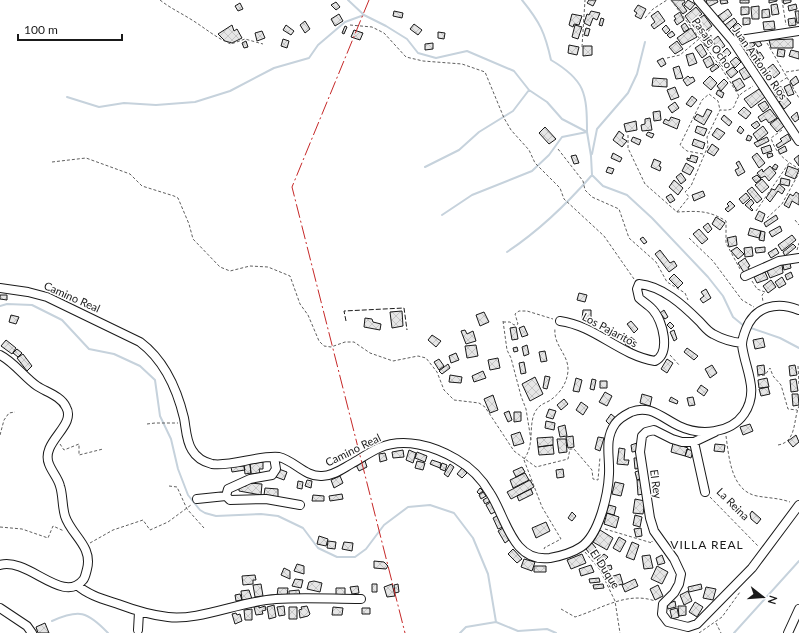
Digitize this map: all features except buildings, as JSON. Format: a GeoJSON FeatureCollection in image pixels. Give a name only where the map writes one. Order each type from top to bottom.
{"type":"FeatureCollection","features":[{"type":"Feature","properties":{"kind":"street","name":"Juan Antonio Ríos"},"geometry":{"type":"LineString","coordinates":[[698,0],[733,41],[799,140]]}},
{"type":"Feature","properties":{"kind":"street"},"geometry":{"type":"LineString","coordinates":[[733,41],[799,31]]}},
{"type":"Feature","properties":{"kind":"street"},"geometry":{"type":"LineString","coordinates":[[745,276],[779,261],[799,258]]}},
{"type":"Feature","properties":{"kind":"street"},"geometry":{"type":"LineString","coordinates":[[664,347],[661,328],[654,310],[639,298],[637,289],[639,284],[647,285],[659,290],[682,304],[711,333],[728,341],[742,343]]}},
{"type":"Feature","properties":{"kind":"street","name":"Camino Real"},"geometry":{"type":"LineString","coordinates":[[0,288],[28,292],[47,297],[148,347],[160,360],[169,376],[184,418],[190,447],[202,460],[220,464],[274,457],[288,460],[308,474],[324,476],[334,474],[385,446],[407,443],[423,445],[456,458],[471,469],[490,493],[515,542],[526,554],[533,557],[546,558],[569,553],[581,547],[590,538],[597,526],[609,477],[607,451],[608,442],[616,422],[622,416],[644,408],[685,428],[700,431],[721,430]]}},
{"type":"Feature","properties":{"kind":"street"},"geometry":{"type":"LineString","coordinates":[[694,442],[736,423],[751,402],[753,391],[742,343],[750,318],[763,309],[780,306],[799,310]]}},
{"type":"Feature","properties":{"kind":"street","name":"Los Pajaritos"},"geometry":{"type":"LineString","coordinates":[[560,321],[571,322],[588,329],[605,337],[628,354],[647,360],[655,361],[660,358],[664,347]]}},
{"type":"Feature","properties":{"kind":"street"},"geometry":{"type":"LineString","coordinates":[[0,355],[36,386],[57,397],[66,406],[68,413],[67,421],[49,449],[48,461],[60,484],[65,517],[84,546],[89,562],[84,580],[77,585],[60,587],[25,567],[15,564],[0,565]]}},
{"type":"Feature","properties":{"kind":"street","name":"El Rey"},"geometry":{"type":"LineString","coordinates":[[663,604],[674,593],[679,584],[681,574],[674,559],[654,531],[650,518],[640,452],[642,436],[646,432],[654,430],[682,442],[694,442]]}},
{"type":"Feature","properties":{"kind":"street","name":"La Reina"},"geometry":{"type":"LineString","coordinates":[[694,442],[705,492]]}},
{"type":"Feature","properties":{"kind":"street"},"geometry":{"type":"LineString","coordinates":[[226,496],[228,489],[250,479],[272,475],[276,468],[274,457]]}},
{"type":"Feature","properties":{"kind":"street"},"geometry":{"type":"LineString","coordinates":[[197,499],[226,496],[230,500],[266,499],[300,505]]}},
{"type":"Feature","properties":{"kind":"street"},"geometry":{"type":"LineString","coordinates":[[663,604],[662,614],[668,622],[688,627],[697,624],[752,568],[764,550],[799,506]]}},
{"type":"Feature","properties":{"kind":"street"},"geometry":{"type":"LineString","coordinates":[[77,585],[84,591],[139,612],[169,618],[191,617],[247,602],[276,599],[361,599]]}},
{"type":"Feature","properties":{"kind":"street"},"geometry":{"type":"LineString","coordinates":[[0,608],[27,626],[32,633]]}},
{"type":"Feature","properties":{"kind":"street"},"geometry":{"type":"LineString","coordinates":[[788,633],[799,609]]}},
{"type":"Feature","properties":{"kind":"street"},"geometry":{"type":"LineString","coordinates":[[138,630],[139,612]]}},
{"type":"Feature","properties":{"kind":"path"},"geometry":{"type":"LineString","coordinates":[[160,0],[176,12],[191,19],[218,39],[232,44],[245,39],[263,44]]}},
{"type":"Feature","properties":{"kind":"path"},"geometry":{"type":"LineString","coordinates":[[582,47],[585,0]]}},
{"type":"Feature","properties":{"kind":"path"},"geometry":{"type":"LineString","coordinates":[[645,18],[653,9],[667,0]]}},
{"type":"Feature","properties":{"kind":"path","name":"Pasaje Ocho"},"geometry":{"type":"LineString","coordinates":[[671,0],[739,96]]}},
{"type":"Feature","properties":{"kind":"path"},"geometry":{"type":"LineString","coordinates":[[782,0],[787,33]]}},
{"type":"Feature","properties":{"kind":"path"},"geometry":{"type":"LineString","coordinates":[[667,58],[680,56],[718,23]]}},
{"type":"Feature","properties":{"kind":"path"},"geometry":{"type":"LineString","coordinates":[[350,25],[372,27],[384,33],[406,57],[423,61],[462,64],[485,72],[504,118],[511,130],[529,150],[535,163],[560,188],[564,199],[604,236],[639,284]]}},
{"type":"Feature","properties":{"kind":"path"},"geometry":{"type":"LineString","coordinates":[[764,37],[799,98]]}},
{"type":"Feature","properties":{"kind":"path"},"geometry":{"type":"LineString","coordinates":[[785,72],[799,70]]}},
{"type":"Feature","properties":{"kind":"path"},"geometry":{"type":"LineString","coordinates":[[766,90],[788,77]]}},
{"type":"Feature","properties":{"kind":"path"},"geometry":{"type":"LineString","coordinates":[[720,110],[729,111],[735,107],[739,96],[760,81]]}},
{"type":"Feature","properties":{"kind":"path"},"geometry":{"type":"LineString","coordinates":[[677,212],[689,197],[685,192],[691,186],[708,146],[707,137],[720,110],[718,101],[709,94],[702,100],[680,145],[687,151],[704,154]]}},
{"type":"Feature","properties":{"kind":"path"},"geometry":{"type":"LineString","coordinates":[[789,125],[771,138],[776,152],[799,169]]}},
{"type":"Feature","properties":{"kind":"path"},"geometry":{"type":"LineString","coordinates":[[628,135],[628,148],[644,184],[677,212],[698,211],[714,213],[726,221],[726,243],[745,276],[751,278],[757,289],[765,292],[762,296],[763,309],[742,300],[713,261],[690,238]]}},
{"type":"Feature","properties":{"kind":"path"},"geometry":{"type":"LineString","coordinates":[[558,149],[583,181],[585,190],[592,198],[619,209],[629,238],[656,262],[667,282],[685,293],[688,300]]}},
{"type":"Feature","properties":{"kind":"path"},"geometry":{"type":"LineString","coordinates":[[52,162],[86,158],[130,174],[142,186],[178,198],[189,224],[193,239],[220,267],[230,271],[250,266],[268,267],[290,276],[300,304],[308,315],[319,341],[324,346],[331,347],[345,342],[354,342],[370,353],[393,362],[418,356],[426,358],[437,372],[444,390],[454,400],[479,403],[485,407],[514,451],[536,467],[568,458],[570,449],[574,449],[592,470],[593,479],[598,480],[601,451],[607,451]]}},
{"type":"Feature","properties":{"kind":"path"},"geometry":{"type":"LineString","coordinates":[[756,211],[789,163]]}},
{"type":"Feature","properties":{"kind":"path"},"geometry":{"type":"LineString","coordinates":[[767,218],[782,204],[799,173]]}},
{"type":"Feature","properties":{"kind":"path"},"geometry":{"type":"LineString","coordinates":[[795,220],[799,225]]}},
{"type":"Feature","properties":{"kind":"path"},"geometry":{"type":"LineString","coordinates":[[531,440],[529,438],[526,409],[511,358],[507,350],[503,321],[508,321],[514,325],[518,324],[515,314],[519,311],[527,311],[560,321],[555,327],[554,335],[557,345],[565,358],[568,369],[566,382],[563,388],[551,400],[540,405],[535,413],[531,440],[524,459],[542,507],[561,539],[544,548],[546,550]]}},
{"type":"Feature","properties":{"kind":"path"},"geometry":{"type":"LineString","coordinates":[[664,347],[680,366]]}},
{"type":"Feature","properties":{"kind":"path"},"geometry":{"type":"LineString","coordinates":[[798,366],[799,385]]}},
{"type":"Feature","properties":{"kind":"path"},"geometry":{"type":"LineString","coordinates":[[750,377],[765,375],[770,368],[773,376],[781,385],[788,409],[797,410]]}},
{"type":"Feature","properties":{"kind":"path"},"geometry":{"type":"LineString","coordinates":[[778,445],[783,444],[792,434],[799,406]]}},
{"type":"Feature","properties":{"kind":"path"},"geometry":{"type":"LineString","coordinates":[[0,435],[4,420],[9,412],[15,412]]}},
{"type":"Feature","properties":{"kind":"path"},"geometry":{"type":"LineString","coordinates":[[147,424],[156,422],[175,423]]}},
{"type":"Feature","properties":{"kind":"path"},"geometry":{"type":"LineString","coordinates":[[721,430],[735,479],[745,491],[756,496],[782,499],[799,506]]}},
{"type":"Feature","properties":{"kind":"path"},"geometry":{"type":"LineString","coordinates":[[56,438],[64,450],[79,444],[79,455],[103,449]]}},
{"type":"Feature","properties":{"kind":"path"},"geometry":{"type":"LineString","coordinates":[[169,486],[177,487],[187,509],[204,528]]}},
{"type":"Feature","properties":{"kind":"path","name":"La Reina"},"geometry":{"type":"LineString","coordinates":[[705,492],[764,550]]}},
{"type":"Feature","properties":{"kind":"path"},"geometry":{"type":"LineString","coordinates":[[84,546],[113,530],[143,520],[150,530],[168,522],[187,509]]}},
{"type":"Feature","properties":{"kind":"path"},"geometry":{"type":"LineString","coordinates":[[0,527],[22,529],[48,538],[53,526],[67,534]]}},
{"type":"Feature","properties":{"kind":"path"},"geometry":{"type":"LineString","coordinates":[[597,526],[652,543],[654,531]]}},
{"type":"Feature","properties":{"kind":"path","name":"El Duque"},"geometry":{"type":"LineString","coordinates":[[581,547],[600,570],[616,601]]}},
{"type":"Feature","properties":{"kind":"path"},"geometry":{"type":"LineString","coordinates":[[699,633],[716,622],[722,616],[740,591]]}},
{"type":"Feature","properties":{"kind":"path"},"geometry":{"type":"LineString","coordinates":[[561,609],[575,617],[616,601],[647,598],[663,604]]}},
{"type":"Feature","properties":{"kind":"path"},"geometry":{"type":"LineString","coordinates":[[616,601],[620,633]]}},
{"type":"Feature","properties":{"kind":"path"},"geometry":{"type":"LineString","coordinates":[[716,622],[721,633]]}},
{"type":"Feature","properties":{"kind":"waterway"},"geometry":{"type":"LineString","coordinates":[[348,0],[364,15],[407,39],[418,53],[436,58],[467,51],[514,71],[529,90],[547,102],[562,119],[587,132],[591,156],[592,175],[603,186],[627,195],[652,218],[708,277],[723,296],[733,317],[744,326]]}},
{"type":"Feature","properties":{"kind":"waterway"},"geometry":{"type":"LineString","coordinates":[[442,215],[472,195],[532,171],[549,155],[562,137],[587,132],[585,97],[582,89],[571,74],[551,60],[541,28],[522,0]]}},
{"type":"Feature","properties":{"kind":"waterway"},"geometry":{"type":"LineString","coordinates":[[67,97],[99,107],[124,103],[156,105],[195,102],[230,91],[274,68],[309,58],[318,45],[345,22],[364,15]]}},
{"type":"Feature","properties":{"kind":"waterway"},"geometry":{"type":"LineString","coordinates":[[592,154],[597,129],[628,93],[637,74],[645,42]]}},
{"type":"Feature","properties":{"kind":"waterway"},"geometry":{"type":"LineString","coordinates":[[425,167],[459,150],[479,132],[513,111],[529,90]]}},
{"type":"Feature","properties":{"kind":"waterway"},"geometry":{"type":"LineString","coordinates":[[507,252],[531,235],[552,216],[592,175]]}},
{"type":"Feature","properties":{"kind":"waterway"},"geometry":{"type":"LineString","coordinates":[[0,306],[7,304],[32,305],[62,320],[89,349],[114,354],[140,366],[155,380],[160,416],[171,439],[178,469],[188,495],[200,510],[205,513],[216,516],[261,514],[278,516],[303,528],[318,548],[337,557],[355,557],[366,549],[384,525],[408,507],[430,505],[454,513],[473,538],[488,574],[496,622],[518,631],[547,629],[556,633]]}},
{"type":"Feature","properties":{"kind":"waterway"},"geometry":{"type":"LineString","coordinates":[[748,327],[780,338],[799,348]]}},
{"type":"Feature","properties":{"kind":"waterway"},"geometry":{"type":"LineString","coordinates":[[734,633],[799,561]]}},
{"type":"Feature","properties":{"kind":"waterway"},"geometry":{"type":"LineString","coordinates":[[52,621],[69,615],[82,614],[94,620],[108,633]]}},
{"type":"Feature","properties":{"kind":"waterway"},"geometry":{"type":"LineString","coordinates":[[460,633],[466,627],[496,622]]}},
{"type":"Feature","properties":{"kind":"fence"},"geometry":{"type":"LineString","coordinates":[[346,321],[344,311],[404,308],[407,330]]}},
{"type":"Feature","properties":{"kind":"power"},"geometry":{"type":"LineString","coordinates":[[369,0],[292,187],[405,633]]}},
{"type":"Feature","properties":{"kind":"district","name":"VILLA REAL"},"geometry":{"type":"Point","coordinates":[707,545]}}]}
